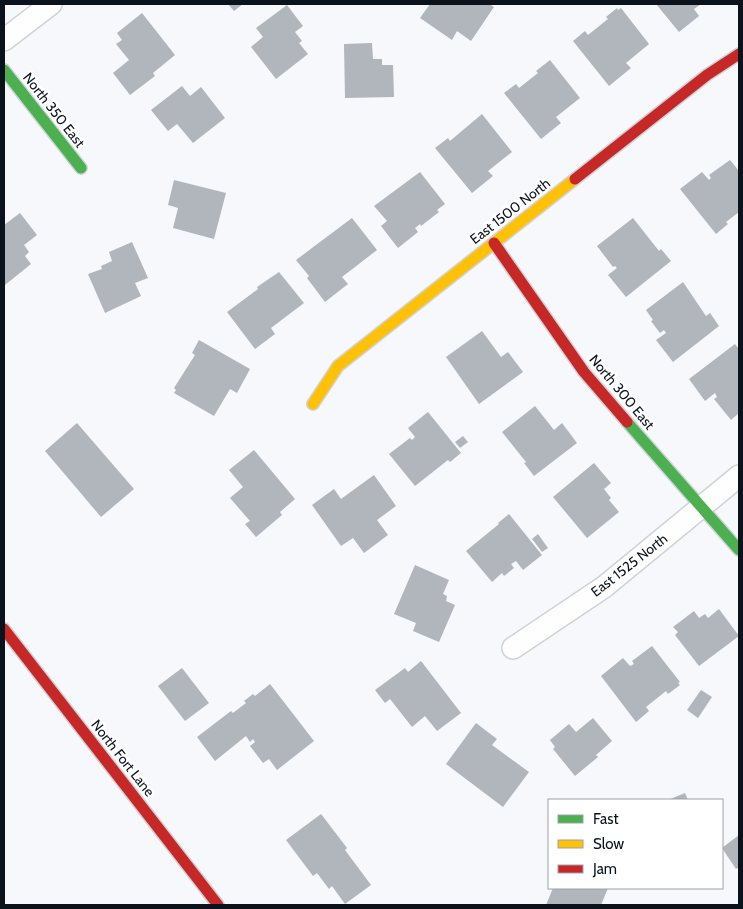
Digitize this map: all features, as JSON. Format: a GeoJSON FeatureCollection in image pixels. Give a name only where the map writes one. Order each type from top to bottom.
{"type":"FeatureCollection","features":[{"type":"Feature","properties":{"kind":"street"},"geometry":{"type":"LineString","coordinates":[[4,40],[51,4]]}},
{"type":"Feature","properties":{"kind":"street","name":"East 1500 North"},"geometry":{"type":"LineString","coordinates":[[313,404],[338,366],[708,75],[739,54]]}},
{"type":"Feature","properties":{"kind":"street","name":"North 350 East"},"geometry":{"type":"LineString","coordinates":[[4,70],[81,168]]}},
{"type":"Feature","properties":{"kind":"street","name":"North 300 East"},"geometry":{"type":"LineString","coordinates":[[494,242],[584,372],[739,550]]}},
{"type":"Feature","properties":{"kind":"street","name":"East 1525 North"},"geometry":{"type":"LineString","coordinates":[[514,648],[604,587],[739,476]]}},
{"type":"Feature","properties":{"kind":"street","name":"North Fort Lane"},"geometry":{"type":"LineString","coordinates":[[4,629],[218,905]]}},
{"type":"Feature","properties":{"kind":"building"},"geometry":{"type":"Polygon","coordinates":[[[228,4],[243,4],[234,11],[228,4]]]}},
{"type":"Feature","properties":{"kind":"building"},"geometry":{"type":"Polygon","coordinates":[[[430,4],[489,4],[494,7],[471,41],[457,31],[452,40],[420,18],[430,4]]]}},
{"type":"Feature","properties":{"kind":"building"},"geometry":{"type":"Polygon","coordinates":[[[656,4],[701,4],[694,9],[699,16],[679,32],[656,4]]]}},
{"type":"Feature","properties":{"kind":"building"},"geometry":{"type":"Polygon","coordinates":[[[287,5],[303,26],[295,32],[302,41],[299,43],[308,54],[276,79],[251,47],[263,37],[256,28],[287,5]]]}},
{"type":"Feature","properties":{"kind":"building"},"geometry":{"type":"Polygon","coordinates":[[[617,8],[618,10],[621,8],[649,44],[626,63],[631,68],[609,86],[573,41],[585,31],[588,35],[608,19],[606,17],[617,8]]]}},
{"type":"Feature","properties":{"kind":"building"},"geometry":{"type":"Polygon","coordinates":[[[142,13],[175,55],[153,73],[155,76],[130,95],[113,73],[129,60],[116,44],[122,40],[117,33],[142,13]]]}},
{"type":"Feature","properties":{"kind":"building"},"geometry":{"type":"Polygon","coordinates":[[[372,43],[373,59],[382,59],[382,65],[393,65],[394,97],[345,98],[344,44],[372,43]]]}},
{"type":"Feature","properties":{"kind":"building"},"geometry":{"type":"Polygon","coordinates":[[[550,60],[580,98],[556,117],[561,123],[541,139],[504,93],[516,84],[519,88],[538,73],[536,71],[550,60]]]}},
{"type":"Feature","properties":{"kind":"building"},"geometry":{"type":"Polygon","coordinates":[[[182,86],[190,96],[201,87],[225,118],[193,143],[177,124],[168,131],[151,110],[182,86]]]}},
{"type":"Feature","properties":{"kind":"building"},"geometry":{"type":"Polygon","coordinates":[[[482,114],[512,152],[488,171],[493,176],[472,193],[435,148],[448,138],[450,141],[482,114]]]}},
{"type":"Feature","properties":{"kind":"building"},"geometry":{"type":"Polygon","coordinates":[[[730,160],[739,171],[739,212],[726,222],[728,224],[716,234],[680,189],[702,172],[709,180],[711,178],[709,175],[730,160]]]}},
{"type":"Feature","properties":{"kind":"building"},"geometry":{"type":"Polygon","coordinates":[[[420,172],[445,204],[437,210],[439,212],[421,226],[420,224],[415,228],[418,232],[398,248],[381,226],[387,221],[374,206],[420,172]]]}},
{"type":"Feature","properties":{"kind":"building"},"geometry":{"type":"Polygon","coordinates":[[[174,180],[226,193],[214,239],[173,228],[178,208],[168,205],[174,180]]]}},
{"type":"Feature","properties":{"kind":"building"},"geometry":{"type":"Polygon","coordinates":[[[20,213],[37,235],[24,245],[29,252],[25,256],[31,264],[5,285],[4,225],[20,213]]]}},
{"type":"Feature","properties":{"kind":"building"},"geometry":{"type":"Polygon","coordinates":[[[352,218],[377,250],[342,277],[348,284],[325,302],[307,278],[309,276],[296,260],[352,218]]]}},
{"type":"Feature","properties":{"kind":"building"},"geometry":{"type":"Polygon","coordinates":[[[633,218],[659,251],[661,249],[671,261],[626,297],[608,275],[617,268],[613,267],[597,246],[633,218]]]}},
{"type":"Feature","properties":{"kind":"building"},"geometry":{"type":"Polygon","coordinates":[[[132,242],[148,278],[135,283],[141,296],[105,313],[88,274],[102,269],[101,266],[112,261],[109,252],[132,242]]]}},
{"type":"Feature","properties":{"kind":"building"},"geometry":{"type":"Polygon","coordinates":[[[279,272],[304,303],[271,328],[275,334],[255,349],[227,312],[258,289],[257,287],[279,272]]]}},
{"type":"Feature","properties":{"kind":"building"},"geometry":{"type":"Polygon","coordinates":[[[683,282],[706,316],[710,313],[719,326],[673,362],[656,340],[666,333],[664,330],[660,333],[646,310],[683,282]]]}},
{"type":"Feature","properties":{"kind":"building"},"geometry":{"type":"Polygon","coordinates":[[[482,331],[501,357],[508,352],[523,372],[479,404],[446,357],[482,331]]]}},
{"type":"Feature","properties":{"kind":"building"},"geometry":{"type":"Polygon","coordinates":[[[199,340],[250,369],[237,393],[230,389],[214,416],[174,393],[176,390],[174,388],[195,355],[192,353],[199,340]]]}},
{"type":"Feature","properties":{"kind":"building"},"geometry":{"type":"Polygon","coordinates":[[[735,344],[739,349],[739,413],[731,420],[714,399],[717,397],[715,393],[705,401],[689,379],[735,344]]]}},
{"type":"Feature","properties":{"kind":"building"},"geometry":{"type":"Polygon","coordinates":[[[535,406],[554,430],[562,423],[577,443],[534,476],[524,463],[526,462],[502,432],[535,406]]]}},
{"type":"Feature","properties":{"kind":"building"},"geometry":{"type":"Polygon","coordinates":[[[428,412],[461,453],[450,462],[448,460],[415,486],[389,454],[410,438],[412,440],[415,437],[408,428],[428,412]]]}},
{"type":"Feature","properties":{"kind":"building"},"geometry":{"type":"Polygon","coordinates":[[[77,423],[134,489],[101,517],[45,451],[77,423]]]}},
{"type":"Feature","properties":{"kind":"building"},"geometry":{"type":"Polygon","coordinates":[[[463,436],[468,442],[460,448],[455,442],[463,436]]]}},
{"type":"Feature","properties":{"kind":"building"},"geometry":{"type":"Polygon","coordinates":[[[254,450],[295,499],[280,512],[282,515],[256,537],[245,524],[250,521],[230,498],[243,487],[229,470],[254,450]]]}},
{"type":"Feature","properties":{"kind":"building"},"geometry":{"type":"Polygon","coordinates":[[[594,463],[611,483],[604,489],[611,498],[609,500],[619,512],[587,538],[553,497],[594,463]]]}},
{"type":"Feature","properties":{"kind":"building"},"geometry":{"type":"Polygon","coordinates":[[[374,475],[396,506],[377,520],[388,535],[364,553],[353,538],[341,546],[312,505],[334,489],[341,499],[374,475]]]}},
{"type":"Feature","properties":{"kind":"building"},"geometry":{"type":"Polygon","coordinates":[[[509,514],[542,555],[523,570],[516,561],[511,564],[514,568],[504,576],[502,573],[492,582],[466,551],[509,514]]]}},
{"type":"Feature","properties":{"kind":"building"},"geometry":{"type":"Polygon","coordinates":[[[538,534],[548,548],[542,552],[532,539],[538,534]]]}},
{"type":"Feature","properties":{"kind":"building"},"geometry":{"type":"Polygon","coordinates":[[[415,565],[449,580],[443,594],[447,596],[446,601],[455,605],[439,642],[413,631],[416,623],[394,614],[415,565]]]}},
{"type":"Feature","properties":{"kind":"building"},"geometry":{"type":"Polygon","coordinates":[[[719,609],[739,636],[699,666],[675,635],[678,632],[673,627],[694,611],[699,618],[705,614],[708,618],[719,609]]]}},
{"type":"Feature","properties":{"kind":"building"},"geometry":{"type":"Polygon","coordinates":[[[652,646],[680,682],[678,683],[680,685],[668,694],[666,691],[646,707],[649,711],[636,722],[601,676],[623,658],[630,666],[634,664],[632,661],[652,646]]]}},
{"type":"Feature","properties":{"kind":"building"},"geometry":{"type":"Polygon","coordinates":[[[421,661],[461,713],[437,731],[425,716],[412,727],[390,699],[385,703],[375,690],[405,668],[408,672],[421,661]]]}},
{"type":"Feature","properties":{"kind":"building"},"geometry":{"type":"Polygon","coordinates":[[[182,668],[209,703],[185,721],[158,686],[182,668]]]}},
{"type":"Feature","properties":{"kind":"building"},"geometry":{"type":"Polygon","coordinates":[[[270,684],[314,741],[277,770],[269,759],[263,763],[250,746],[255,742],[253,739],[250,742],[246,736],[215,761],[197,737],[231,711],[233,713],[246,703],[244,701],[253,694],[255,696],[270,684]]]}},
{"type":"Feature","properties":{"kind":"building"},"geometry":{"type":"Polygon","coordinates":[[[701,690],[712,697],[698,718],[687,710],[701,690]]]}},
{"type":"Feature","properties":{"kind":"building"},"geometry":{"type":"Polygon","coordinates":[[[593,718],[612,741],[596,755],[598,757],[575,776],[553,749],[555,747],[550,740],[569,724],[576,732],[593,718]]]}},
{"type":"Feature","properties":{"kind":"building"},"geometry":{"type":"Polygon","coordinates":[[[476,723],[497,739],[492,745],[529,772],[503,807],[446,764],[476,723]]]}},
{"type":"Feature","properties":{"kind":"building"},"geometry":{"type":"Polygon","coordinates":[[[685,793],[688,799],[670,799],[685,793]]]}},
{"type":"Feature","properties":{"kind":"building"},"geometry":{"type":"Polygon","coordinates":[[[321,814],[347,848],[345,850],[371,885],[345,904],[332,886],[329,889],[317,873],[313,876],[286,840],[321,814]]]}},
{"type":"Feature","properties":{"kind":"building"},"geometry":{"type":"Polygon","coordinates":[[[739,835],[739,867],[736,869],[723,847],[739,835]]]}},
{"type":"Feature","properties":{"kind":"building"},"geometry":{"type":"Polygon","coordinates":[[[553,889],[608,889],[601,905],[546,905],[553,889]]]}},
{"type":"Feature","properties":{"kind":"traffic: fast"},"geometry":{"type":"LineString","coordinates":[[4,70],[81,168]]}},
{"type":"Feature","properties":{"kind":"traffic: fast"},"geometry":{"type":"LineString","coordinates":[[627,422],[739,550]]}},
{"type":"Feature","properties":{"kind":"traffic: slow"},"geometry":{"type":"LineString","coordinates":[[313,404],[338,366],[575,179]]}},
{"type":"Feature","properties":{"kind":"traffic: jam"},"geometry":{"type":"LineString","coordinates":[[575,179],[707,75],[739,54]]}},
{"type":"Feature","properties":{"kind":"traffic: jam"},"geometry":{"type":"LineString","coordinates":[[494,243],[584,372],[627,422]]}},
{"type":"Feature","properties":{"kind":"traffic: jam"},"geometry":{"type":"LineString","coordinates":[[4,629],[218,905]]}}]}
